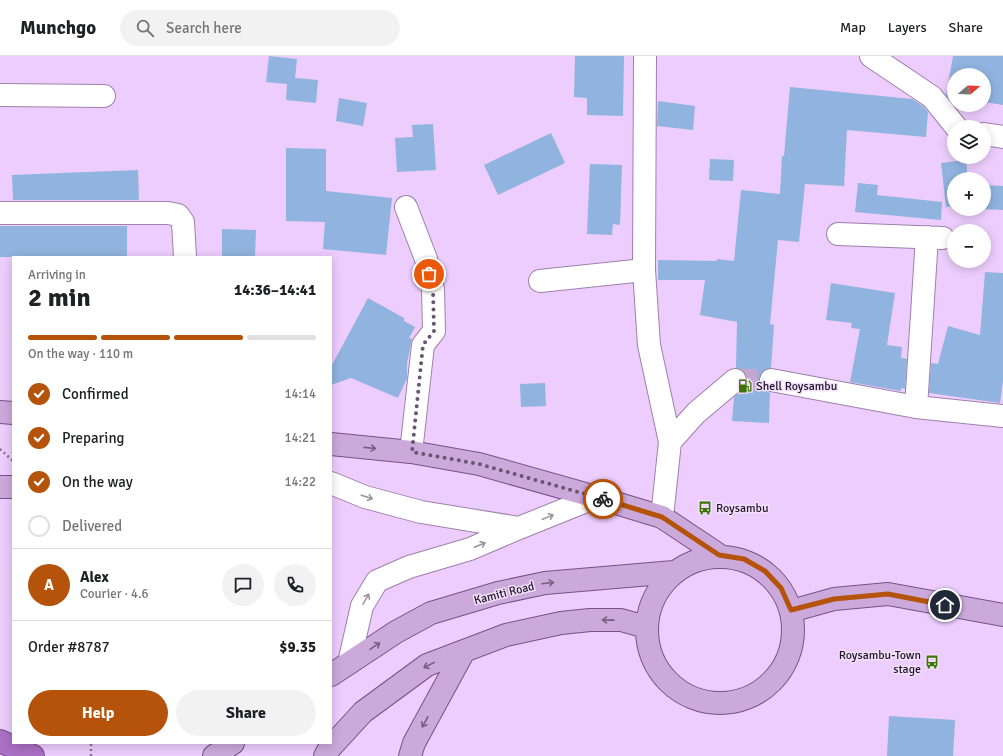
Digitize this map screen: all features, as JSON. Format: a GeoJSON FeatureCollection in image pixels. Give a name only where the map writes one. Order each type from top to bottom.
{"type":"FeatureCollection","features":[{"type":"Feature","properties":{"kind":"highway"},"geometry":{"type":"LineString","coordinates":[[0,741],[33,756]]}},
{"type":"Feature","properties":{"kind":"main road"},"geometry":{"type":"LineString","coordinates":[[0,412],[12,413]]}},
{"type":"Feature","properties":{"kind":"main road","name":"Kamiti Road"},"geometry":{"type":"LineString","coordinates":[[332,444],[412,452],[479,464],[662,517],[719,555]]}},
{"type":"Feature","properties":{"kind":"main road"},"geometry":{"type":"LineString","coordinates":[[0,487],[12,487]]}},
{"type":"Feature","properties":{"kind":"main road","name":"Kamiti Road"},"geometry":{"type":"LineString","coordinates":[[719,555],[744,559],[765,571],[781,588],[791,610],[794,634],[789,658],[776,679],[757,694],[734,702],[710,703],[687,696],[667,681],[654,661],[646,627],[648,613],[658,590],[674,572],[695,560],[719,555]]}},
{"type":"Feature","properties":{"kind":"main road","name":"Kamiti Road"},"geometry":{"type":"LineString","coordinates":[[332,675],[396,632],[431,613],[498,592],[545,583],[674,572]]}},
{"type":"Feature","properties":{"kind":"main road"},"geometry":{"type":"LineString","coordinates":[[791,610],[834,599],[888,594],[1003,615]]}},
{"type":"Feature","properties":{"kind":"main road"},"geometry":{"type":"LineString","coordinates":[[325,756],[328,749],[363,712],[427,665],[506,635],[561,623],[590,620],[622,620],[646,627]]}},
{"type":"Feature","properties":{"kind":"main road"},"geometry":{"type":"LineString","coordinates":[[410,756],[414,743],[464,651]]}},
{"type":"Feature","properties":{"kind":"main road"},"geometry":{"type":"LineString","coordinates":[[214,756],[232,744]]}},
{"type":"Feature","properties":{"kind":"street"},"geometry":{"type":"LineString","coordinates":[[645,56],[644,270],[649,345],[670,442],[662,517]]}},
{"type":"Feature","properties":{"kind":"street"},"geometry":{"type":"LineString","coordinates":[[871,56],[932,97],[950,120]]}},
{"type":"Feature","properties":{"kind":"street"},"geometry":{"type":"LineString","coordinates":[[0,96],[104,96]]}},
{"type":"Feature","properties":{"kind":"street"},"geometry":{"type":"LineString","coordinates":[[991,135],[1003,137]]}},
{"type":"Feature","properties":{"kind":"street"},"geometry":{"type":"LineString","coordinates":[[406,207],[426,259],[431,281],[434,331],[423,345],[412,452]]}},
{"type":"Feature","properties":{"kind":"street"},"geometry":{"type":"LineString","coordinates":[[0,213],[168,213],[178,215],[183,222],[185,256]]}},
{"type":"Feature","properties":{"kind":"street"},"geometry":{"type":"LineString","coordinates":[[838,234],[935,238],[916,407]]}},
{"type":"Feature","properties":{"kind":"street"},"geometry":{"type":"LineString","coordinates":[[540,281],[644,270]]}},
{"type":"Feature","properties":{"kind":"street"},"geometry":{"type":"LineString","coordinates":[[670,442],[696,413],[735,380]]}},
{"type":"Feature","properties":{"kind":"street"},"geometry":{"type":"LineString","coordinates":[[771,380],[916,407],[1003,416]]}},
{"type":"Feature","properties":{"kind":"street"},"geometry":{"type":"LineString","coordinates":[[332,483],[365,497],[421,512],[519,528]]}},
{"type":"Feature","properties":{"kind":"street"},"geometry":{"type":"LineString","coordinates":[[348,663],[362,606],[377,581],[409,567],[470,549],[596,498]]}},
{"type":"Feature","properties":{"kind":"path"},"geometry":{"type":"LineString","coordinates":[[0,449],[12,460]]}},
{"type":"Feature","properties":{"kind":"path"},"geometry":{"type":"LineString","coordinates":[[91,744],[91,756]]}},
{"type":"Feature","properties":{"kind":"building"},"geometry":{"type":"Polygon","coordinates":[[[269,56],[297,59],[295,78],[318,80],[316,103],[286,100],[287,84],[266,82],[269,56]]]}},
{"type":"Feature","properties":{"kind":"building"},"geometry":{"type":"Polygon","coordinates":[[[575,56],[624,56],[623,116],[587,115],[587,98],[574,97],[575,56]]]}},
{"type":"Feature","properties":{"kind":"building"},"geometry":{"type":"Polygon","coordinates":[[[953,56],[1003,56],[1003,105],[991,103],[991,68],[951,68],[953,56]]]}},
{"type":"Feature","properties":{"kind":"building"},"geometry":{"type":"Polygon","coordinates":[[[790,87],[912,99],[923,106],[928,112],[926,137],[847,130],[844,186],[805,184],[799,242],[778,240],[770,324],[774,325],[771,368],[762,372],[759,378],[759,384],[763,389],[770,393],[769,423],[732,421],[734,397],[747,384],[747,378],[744,372],[736,368],[737,322],[700,315],[705,280],[658,280],[658,260],[717,261],[717,259],[734,261],[741,190],[780,194],[782,156],[784,156],[790,87]]]}},
{"type":"Feature","properties":{"kind":"building"},"geometry":{"type":"Polygon","coordinates":[[[339,98],[367,103],[363,126],[336,121],[339,98]]]}},
{"type":"Feature","properties":{"kind":"building"},"geometry":{"type":"Polygon","coordinates":[[[658,101],[695,106],[693,130],[657,126],[658,101]]]}},
{"type":"Feature","properties":{"kind":"building"},"geometry":{"type":"Polygon","coordinates":[[[433,124],[436,170],[397,172],[395,138],[413,137],[412,125],[433,124]]]}},
{"type":"Feature","properties":{"kind":"building"},"geometry":{"type":"Polygon","coordinates":[[[551,133],[565,163],[498,195],[484,165],[551,133]]]}},
{"type":"Feature","properties":{"kind":"building"},"geometry":{"type":"Polygon","coordinates":[[[286,148],[326,149],[326,191],[392,198],[386,255],[323,249],[325,222],[286,221],[286,148]]]}},
{"type":"Feature","properties":{"kind":"building"},"geometry":{"type":"Polygon","coordinates":[[[710,159],[734,160],[733,181],[709,180],[710,159]]]}},
{"type":"Feature","properties":{"kind":"building"},"geometry":{"type":"Polygon","coordinates":[[[941,163],[966,164],[967,172],[947,172],[947,207],[946,207],[941,163]]]}},
{"type":"Feature","properties":{"kind":"building"},"geometry":{"type":"Polygon","coordinates":[[[590,164],[622,165],[620,225],[613,224],[612,235],[587,234],[590,164]]]}},
{"type":"Feature","properties":{"kind":"building"},"geometry":{"type":"Polygon","coordinates":[[[138,170],[139,200],[13,200],[12,175],[138,170]]]}},
{"type":"Feature","properties":{"kind":"building"},"geometry":{"type":"Polygon","coordinates":[[[858,183],[878,185],[877,195],[942,202],[941,220],[855,212],[858,183]]]}},
{"type":"Feature","properties":{"kind":"building"},"geometry":{"type":"Polygon","coordinates":[[[991,185],[1003,186],[1003,210],[991,209],[991,185]]]}},
{"type":"Feature","properties":{"kind":"building"},"geometry":{"type":"Polygon","coordinates":[[[0,226],[127,226],[127,256],[0,257],[0,226]]]}},
{"type":"Feature","properties":{"kind":"building"},"geometry":{"type":"Polygon","coordinates":[[[222,229],[256,230],[255,256],[222,256],[222,229]]]}},
{"type":"Feature","properties":{"kind":"building"},"geometry":{"type":"Polygon","coordinates":[[[985,272],[1003,273],[1003,381],[1000,403],[929,393],[931,363],[938,364],[948,326],[980,335],[985,272]]]}},
{"type":"Feature","properties":{"kind":"building"},"geometry":{"type":"Polygon","coordinates":[[[831,283],[895,293],[887,345],[902,347],[901,358],[907,359],[905,389],[901,388],[901,391],[850,382],[860,329],[851,328],[852,323],[826,320],[831,283]]]}},
{"type":"Feature","properties":{"kind":"building"},"geometry":{"type":"Polygon","coordinates":[[[368,298],[404,318],[404,321],[415,327],[409,338],[412,339],[407,363],[407,378],[398,398],[351,378],[332,385],[332,365],[368,298]]]}},
{"type":"Feature","properties":{"kind":"building"},"geometry":{"type":"Polygon","coordinates":[[[545,383],[546,406],[521,407],[520,384],[545,383]]]}},
{"type":"Feature","properties":{"kind":"building"},"geometry":{"type":"Polygon","coordinates":[[[889,716],[955,720],[953,756],[887,756],[889,716]]]}},
{"type":"Feature","properties":{"kind":"tunnel"},"geometry":{"type":"LineString","coordinates":[[735,380],[771,380]]}},
{"type":"Feature","properties":{"kind":"way so far"},"geometry":{"type":"LineString","coordinates":[[429,274],[433,289],[432,313],[434,331],[423,345],[412,452],[479,464],[603,499]]}},
{"type":"Feature","properties":{"kind":"place","name":"Shell Roysambu"},"geometry":{"type":"Point","coordinates":[745,386]}},
{"type":"Feature","properties":{"kind":"place","name":"Roysambu"},"geometry":{"type":"Point","coordinates":[705,508]}},
{"type":"Feature","properties":{"kind":"place","name":"Roysambu-Town stage"},"geometry":{"type":"Point","coordinates":[932,662]}},
{"type":"Feature","properties":{"kind":"route"},"geometry":{"type":"LineString","coordinates":[[603,499],[662,517],[719,555],[744,559],[765,571],[781,588],[791,610],[834,599],[888,594],[945,605]]}}]}
